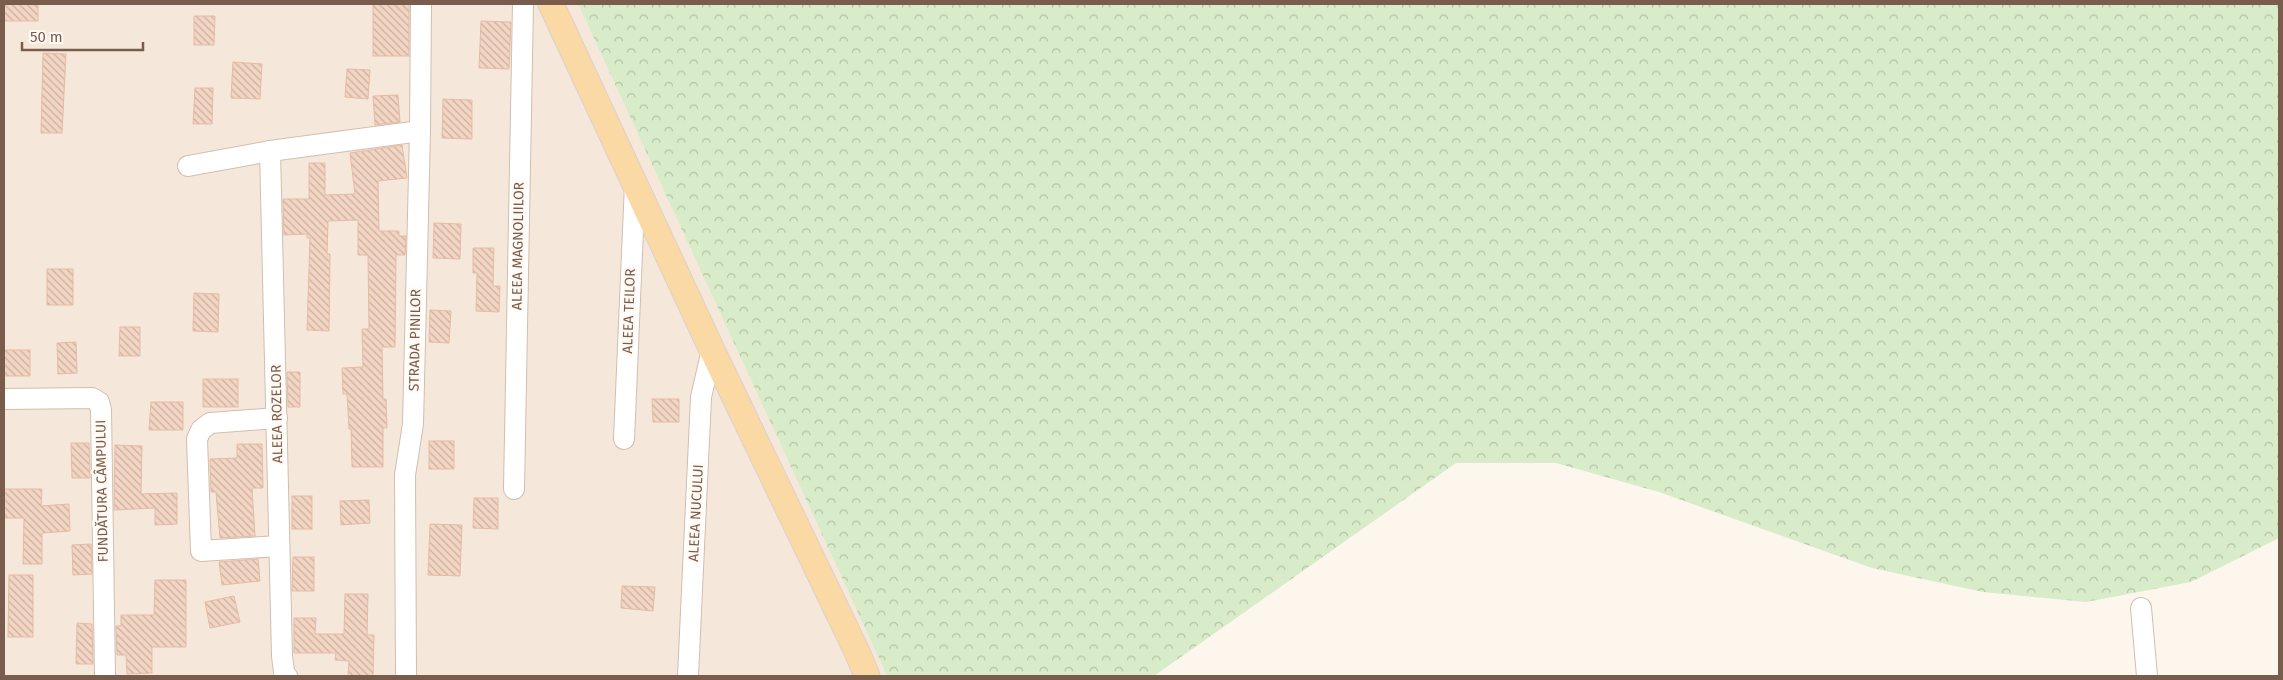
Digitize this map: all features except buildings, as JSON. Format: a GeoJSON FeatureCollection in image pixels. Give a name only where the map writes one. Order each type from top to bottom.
{"type":"FeatureCollection","features":[{"type":"Feature","properties":{"kind":"main road"},"geometry":{"type":"LineString","coordinates":[[551,4],[712,350],[867,676]]}},
{"type":"Feature","properties":{"kind":"street","name":"STRADA PINILOR"},"geometry":{"type":"LineString","coordinates":[[406,676],[405,475],[413,424],[421,4]]}},
{"type":"Feature","properties":{"kind":"street","name":"ALEEA MAGNOLIILOR"},"geometry":{"type":"LineString","coordinates":[[514,489],[523,4]]}},
{"type":"Feature","properties":{"kind":"street"},"geometry":{"type":"LineString","coordinates":[[188,166],[270,151],[420,131]]}},
{"type":"Feature","properties":{"kind":"street","name":"ALEEA ROZELOR"},"geometry":{"type":"LineString","coordinates":[[270,151],[282,656],[284,672],[287,676]]}},
{"type":"Feature","properties":{"kind":"street","name":"ALEEA TEILOR"},"geometry":{"type":"LineString","coordinates":[[624,439],[635,184]]}},
{"type":"Feature","properties":{"kind":"street","name":"ALEEA NUCULUI"},"geometry":{"type":"LineString","coordinates":[[688,676],[701,397],[712,350]]}},
{"type":"Feature","properties":{"kind":"street","name":"FUNDĂTURA CÂMPULUI"},"geometry":{"type":"LineString","coordinates":[[4,399],[92,398],[99,402],[102,420],[105,676]]}},
{"type":"Feature","properties":{"kind":"street"},"geometry":{"type":"LineString","coordinates":[[277,418],[210,423],[201,430],[197,439],[201,551],[279,546]]}},
{"type":"Feature","properties":{"kind":"street"},"geometry":{"type":"LineString","coordinates":[[2142,608],[2147,676]]}},
{"type":"Feature","properties":{"kind":"shaded area"},"geometry":{"type":"Polygon","coordinates":[[[4,4],[578,4],[887,676],[4,676],[4,4]]]}},
{"type":"Feature","properties":{"kind":"green space"},"geometry":{"type":"Polygon","coordinates":[[[578,4],[2279,4],[2279,538],[2191,582],[2086,602],[1983,592],[1872,568],[1659,492],[1556,463],[1456,463],[1154,676],[887,676],[578,4]]]}}]}
